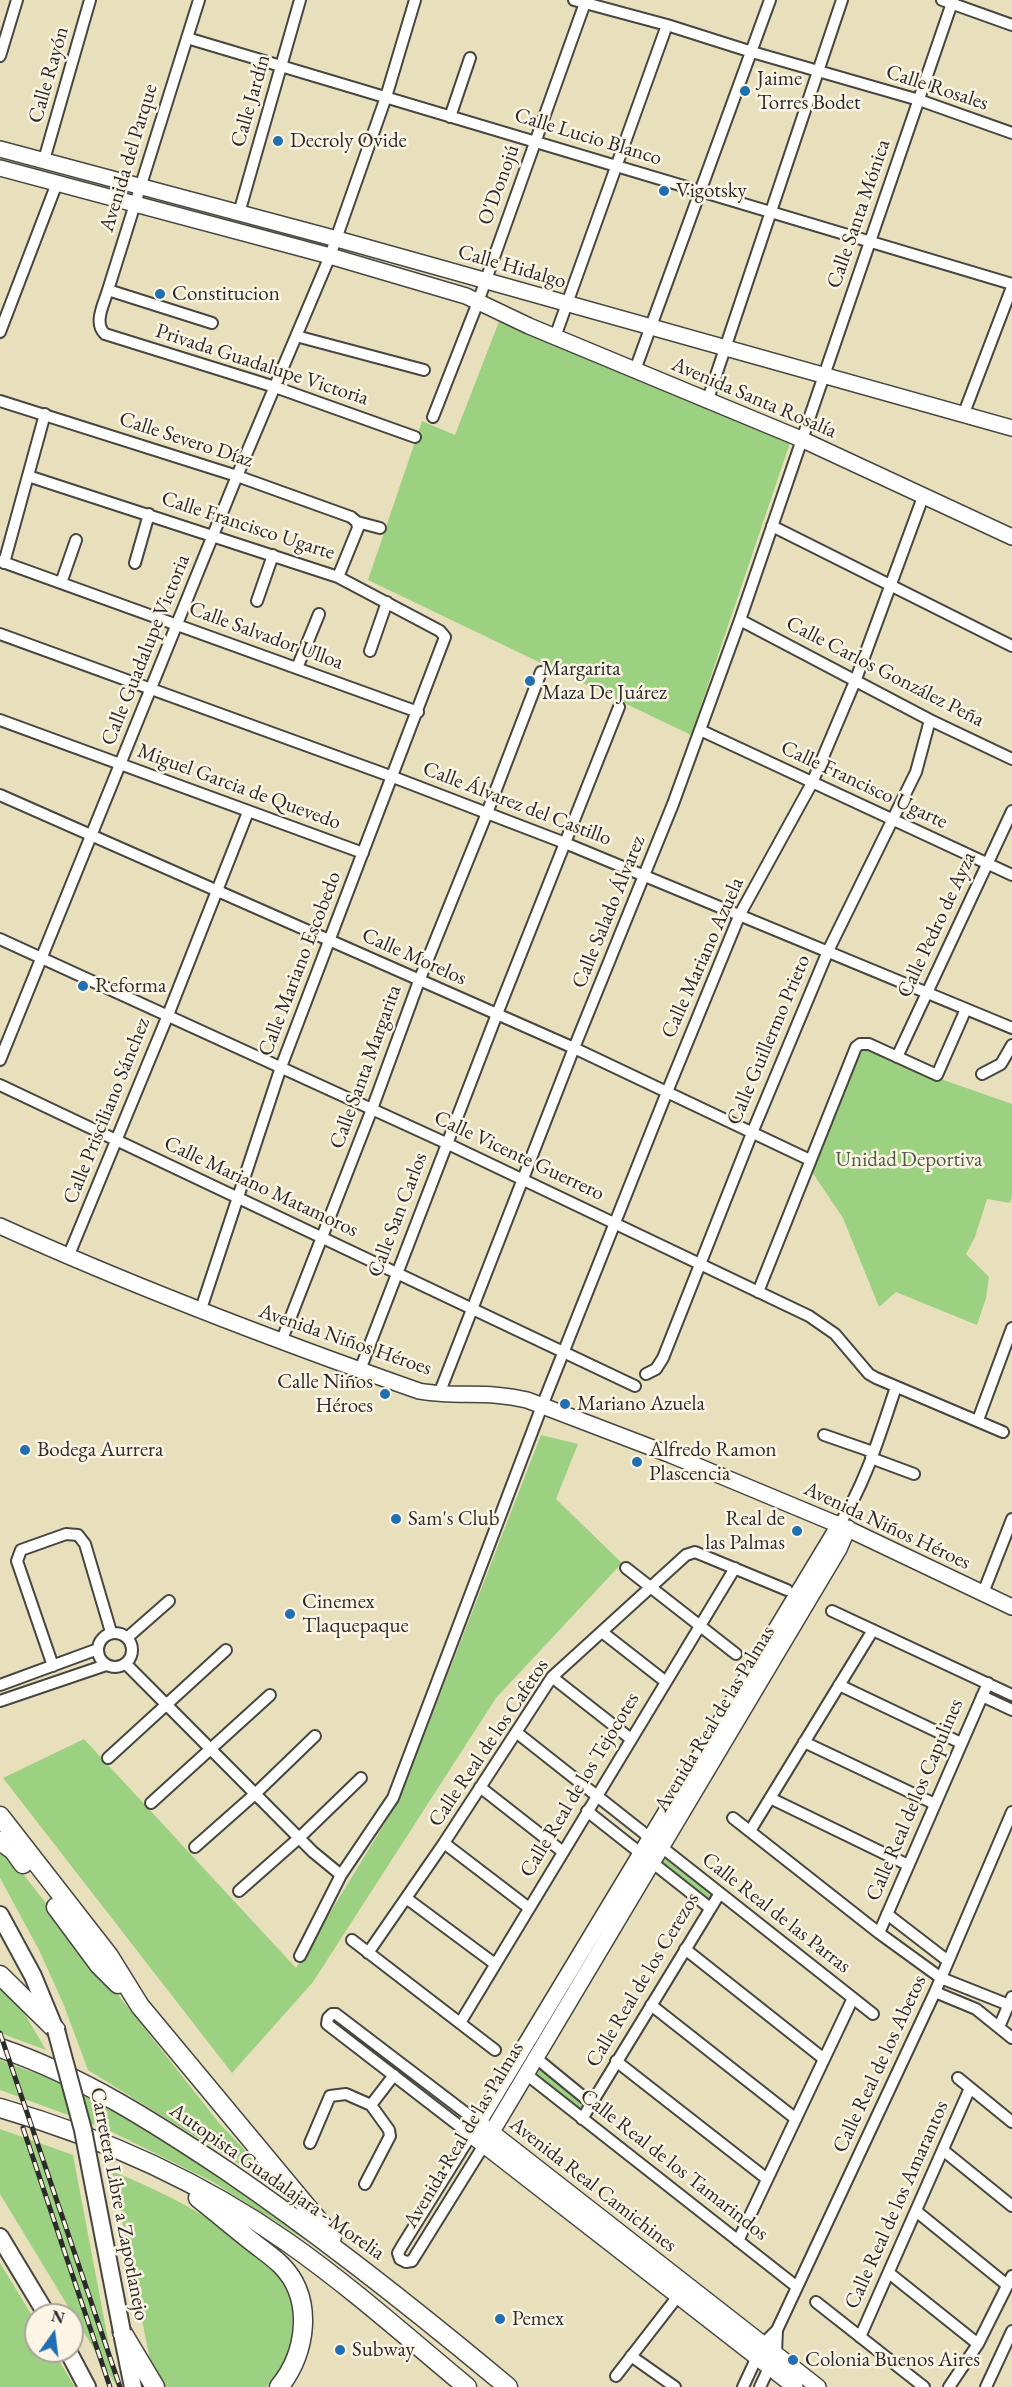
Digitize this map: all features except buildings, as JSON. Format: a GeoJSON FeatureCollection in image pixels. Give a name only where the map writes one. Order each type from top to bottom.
{"type":"FeatureCollection","features":[{"type":"Feature","properties":{"kind":"highway"},"geometry":{"type":"LineString","coordinates":[[0,1816],[109,1956],[140,2006]]}},
{"type":"Feature","properties":{"kind":"highway"},"geometry":{"type":"LineString","coordinates":[[0,1841],[14,1850],[99,1965],[140,2006],[348,2257]]}},
{"type":"Feature","properties":{"kind":"highway"},"geometry":{"type":"LineString","coordinates":[[0,1975],[56,2030]]}},
{"type":"Feature","properties":{"kind":"highway","name":"Autopista Guadalajara - Morelia"},"geometry":{"type":"LineString","coordinates":[[0,2048],[62,2073],[136,2113],[258,2192],[348,2257],[508,2387]]}},
{"type":"Feature","properties":{"kind":"highway","name":"Autopista Guadalajara - Morelia"},"geometry":{"type":"LineString","coordinates":[[0,2108],[106,2144],[240,2211],[287,2242],[467,2387]]}},
{"type":"Feature","properties":{"kind":"highway"},"geometry":{"type":"LineString","coordinates":[[168,2174],[281,2265],[293,2282],[301,2303],[304,2323],[301,2345],[294,2366],[279,2387]]}},
{"type":"Feature","properties":{"kind":"highway"},"geometry":{"type":"LineString","coordinates":[[122,2332],[155,2387]]}},
{"type":"Feature","properties":{"kind":"main road","name":"Carretera Libre a Zapotlanejo"},"geometry":{"type":"LineString","coordinates":[[0,1915],[33,1976],[56,2030],[83,2130],[133,2387]]}},
{"type":"Feature","properties":{"kind":"main road"},"geometry":{"type":"LineString","coordinates":[[0,2237],[39,2303]]}},
{"type":"Feature","properties":{"kind":"main road"},"geometry":{"type":"LineString","coordinates":[[74,2363],[87,2387]]}},
{"type":"Feature","properties":{"kind":"street"},"geometry":{"type":"LineString","coordinates":[[0,56],[16,0]]}},
{"type":"Feature","properties":{"kind":"street","name":"Calle Rayón"},"geometry":{"type":"LineString","coordinates":[[44,160],[90,0]]}},
{"type":"Feature","properties":{"kind":"street","name":"Avenida del Parque"},"geometry":{"type":"LineString","coordinates":[[99,329],[99,321],[139,186],[199,0]]}},
{"type":"Feature","properties":{"kind":"street","name":"Calle Jardín"},"geometry":{"type":"LineString","coordinates":[[239,213],[300,0]]}},
{"type":"Feature","properties":{"kind":"street","name":"Calle Guadalupe Victoria"},"geometry":{"type":"LineString","coordinates":[[0,1060],[237,476],[337,239],[387,98],[415,0]]}},
{"type":"Feature","properties":{"kind":"street"},"geometry":{"type":"LineString","coordinates":[[635,370],[770,0]]}},
{"type":"Feature","properties":{"kind":"street"},"geometry":{"type":"LineString","coordinates":[[707,402],[843,0]]}},
{"type":"Feature","properties":{"kind":"street","name":"Calle Rosales"},"geometry":{"type":"LineString","coordinates":[[582,1],[919,100],[1012,133]]}},
{"type":"Feature","properties":{"kind":"street","name":"O'Donojú"},"geometry":{"type":"LineString","coordinates":[[433,417],[478,302],[582,1]]}},
{"type":"Feature","properties":{"kind":"street"},"geometry":{"type":"LineString","coordinates":[[949,1],[1011,20]]}},
{"type":"Feature","properties":{"kind":"street","name":"Calle Santa Mónica"},"geometry":{"type":"LineString","coordinates":[[801,439],[919,100],[949,1]]}},
{"type":"Feature","properties":{"kind":"street"},"geometry":{"type":"LineString","coordinates":[[555,337],[667,25]]}},
{"type":"Feature","properties":{"kind":"street","name":"Calle Lucio Blanco"},"geometry":{"type":"LineString","coordinates":[[187,38],[1012,285]]}},
{"type":"Feature","properties":{"kind":"street"},"geometry":{"type":"LineString","coordinates":[[450,117],[470,58]]}},
{"type":"Feature","properties":{"kind":"street","name":"Calle Hidalgo"},"geometry":{"type":"LineString","coordinates":[[0,149],[337,239],[1012,428]]}},
{"type":"Feature","properties":{"kind":"street","name":"Calle Hidalgo"},"geometry":{"type":"LineString","coordinates":[[0,168],[330,256],[478,302]]}},
{"type":"Feature","properties":{"kind":"street"},"geometry":{"type":"LineString","coordinates":[[0,332],[57,183]]}},
{"type":"Feature","properties":{"kind":"street"},"geometry":{"type":"LineString","coordinates":[[964,413],[1012,285]]}},
{"type":"Feature","properties":{"kind":"street"},"geometry":{"type":"LineString","coordinates":[[108,290],[212,323]]}},
{"type":"Feature","properties":{"kind":"street","name":"Avenida Santa Rosalía"},"geometry":{"type":"LineString","coordinates":[[478,302],[707,402],[801,439],[1012,537]]}},
{"type":"Feature","properties":{"kind":"street","name":"Privada Guadalupe Victoria"},"geometry":{"type":"LineString","coordinates":[[99,329],[105,334],[275,387],[415,437]]}},
{"type":"Feature","properties":{"kind":"street"},"geometry":{"type":"LineString","coordinates":[[296,336],[424,370]]}},
{"type":"Feature","properties":{"kind":"street","name":"Calle Severo Díaz"},"geometry":{"type":"LineString","coordinates":[[0,401],[237,476],[351,517],[357,522],[380,528]]}},
{"type":"Feature","properties":{"kind":"street"},"geometry":{"type":"LineString","coordinates":[[2,562],[45,414]]}},
{"type":"Feature","properties":{"kind":"street","name":"Calle Salado Álvarez"},"geometry":{"type":"LineString","coordinates":[[439,1394],[574,1048],[673,804],[740,620],[801,439]]}},
{"type":"Feature","properties":{"kind":"street","name":"Calle Francisco Ugarte"},"geometry":{"type":"LineString","coordinates":[[28,476],[338,577],[440,631],[445,637]]}},
{"type":"Feature","properties":{"kind":"street","name":"Calle Mariano Azuela"},"geometry":{"type":"LineString","coordinates":[[300,1956],[341,1875],[393,1798],[542,1406],[667,1092],[740,914],[812,783],[856,680],[923,497]]}},
{"type":"Feature","properties":{"kind":"street"},"geometry":{"type":"LineString","coordinates":[[135,563],[149,514]]}},
{"type":"Feature","properties":{"kind":"street"},"geometry":{"type":"LineString","coordinates":[[338,577],[358,528],[357,522]]}},
{"type":"Feature","properties":{"kind":"street"},"geometry":{"type":"LineString","coordinates":[[772,526],[1012,646]]}},
{"type":"Feature","properties":{"kind":"street"},"geometry":{"type":"LineString","coordinates":[[62,583],[76,540]]}},
{"type":"Feature","properties":{"kind":"street"},"geometry":{"type":"LineString","coordinates":[[257,601],[273,555]]}},
{"type":"Feature","properties":{"kind":"street","name":"Calle Salvador Ulloa"},"geometry":{"type":"LineString","coordinates":[[2,562],[418,712]]}},
{"type":"Feature","properties":{"kind":"street"},"geometry":{"type":"LineString","coordinates":[[370,651],[387,603]]}},
{"type":"Feature","properties":{"kind":"street"},"geometry":{"type":"LineString","coordinates":[[297,668],[319,614]]}},
{"type":"Feature","properties":{"kind":"street","name":"Calle Carlos González Peña"},"geometry":{"type":"LineString","coordinates":[[740,620],[930,720],[1012,759]]}},
{"type":"Feature","properties":{"kind":"street","name":"Calle Álvarez del Castillo"},"geometry":{"type":"LineString","coordinates":[[0,634],[393,777],[645,874],[1012,1028]]}},
{"type":"Feature","properties":{"kind":"street","name":"Calle Mariano Escobedo"},"geometry":{"type":"LineString","coordinates":[[201,1309],[281,1067],[445,637]]}},
{"type":"Feature","properties":{"kind":"street","name":"Calle Santa Margarita"},"geometry":{"type":"LineString","coordinates":[[281,1342],[372,1109],[418,981],[487,813],[541,672]]}},
{"type":"Feature","properties":{"kind":"street","name":"Calle San Carlos"},"geometry":{"type":"LineString","coordinates":[[360,1370],[496,1014],[619,707]]}},
{"type":"Feature","properties":{"kind":"street","name":"Miguel Garcia de Quevedo"},"geometry":{"type":"LineString","coordinates":[[0,720],[363,853]]}},
{"type":"Feature","properties":{"kind":"street","name":"Calle Guillermo Prieto"},"geometry":{"type":"LineString","coordinates":[[646,1374],[656,1368],[663,1358],[752,1133],[828,951],[916,772],[930,720]]}},
{"type":"Feature","properties":{"kind":"street","name":"Calle Francisco Ugarte"},"geometry":{"type":"LineString","coordinates":[[700,730],[1012,875]]}},
{"type":"Feature","properties":{"kind":"street","name":"Calle Morelos"},"geometry":{"type":"LineString","coordinates":[[0,795],[574,1048],[810,1160]]}},
{"type":"Feature","properties":{"kind":"street","name":"Calle Pedro de Ayza"},"geometry":{"type":"LineString","coordinates":[[897,1057],[1012,811]]}},
{"type":"Feature","properties":{"kind":"street","name":"Calle Prisciliano Sánchez"},"geometry":{"type":"LineString","coordinates":[[68,1257],[168,1015],[248,812]]}},
{"type":"Feature","properties":{"kind":"street","name":"Calle Vicente Guerrero"},"geometry":{"type":"LineString","coordinates":[[0,939],[447,1143],[700,1263],[827,1326],[869,1374],[896,1388],[1004,1431]]}},
{"type":"Feature","properties":{"kind":"street"},"geometry":{"type":"LineString","coordinates":[[758,1292],[854,1051],[860,1044],[869,1044],[937,1075],[966,1009]]}},
{"type":"Feature","properties":{"kind":"street"},"geometry":{"type":"LineString","coordinates":[[982,1074],[1001,1064],[1012,1045]]}},
{"type":"Feature","properties":{"kind":"street","name":"Calle Mariano Matamoros"},"geometry":{"type":"LineString","coordinates":[[0,1085],[635,1386]]}},
{"type":"Feature","properties":{"kind":"street","name":"Avenida Niños Héroes"},"geometry":{"type":"LineString","coordinates":[[0,1226],[68,1257],[281,1342],[419,1390],[439,1394],[506,1394],[542,1406],[671,1455],[843,1526],[1012,1607]]}},
{"type":"Feature","properties":{"kind":"street"},"geometry":{"type":"LineString","coordinates":[[978,1420],[1012,1328]]}},
{"type":"Feature","properties":{"kind":"street","name":"Avenida Real de las Palmas"},"geometry":{"type":"LineString","coordinates":[[656,1843],[641,1853],[554,1998],[481,2134],[412,2261],[406,2262],[400,2259],[398,2253],[402,2246],[481,2134],[526,2074],[654,1863],[656,1843],[843,1526],[896,1388]]}},
{"type":"Feature","properties":{"kind":"street"},"geometry":{"type":"LineString","coordinates":[[824,1435],[915,1474]]}},
{"type":"Feature","properties":{"kind":"street"},"geometry":{"type":"LineString","coordinates":[[983,1593],[1012,1519]]}},
{"type":"Feature","properties":{"kind":"street"},"geometry":{"type":"LineString","coordinates":[[53,1666],[17,1561],[21,1550],[66,1534],[78,1535],[85,1544],[111,1632]]}},
{"type":"Feature","properties":{"kind":"street","name":"Calle Real de los Cafetos"},"geometry":{"type":"LineString","coordinates":[[368,1953],[444,1843],[552,1677],[691,1552],[735,1568]]}},
{"type":"Feature","properties":{"kind":"street"},"geometry":{"type":"LineString","coordinates":[[626,1568],[736,1654]]}},
{"type":"Feature","properties":{"kind":"street"},"geometry":{"type":"LineString","coordinates":[[735,1568],[787,1590]]}},
{"type":"Feature","properties":{"kind":"street","name":"Calle Real de los Tejocotes"},"geometry":{"type":"LineString","coordinates":[[460,2023],[735,1568]]}},
{"type":"Feature","properties":{"kind":"street"},"geometry":{"type":"LineString","coordinates":[[128,1637],[169,1601]]}},
{"type":"Feature","properties":{"kind":"street"},"geometry":{"type":"LineString","coordinates":[[832,1611],[1012,1695]]}},
{"type":"Feature","properties":{"kind":"street"},"geometry":{"type":"LineString","coordinates":[[750,1831],[873,1630]]}},
{"type":"Feature","properties":{"kind":"street"},"geometry":{"type":"LineString","coordinates":[[98,1649],[2,1684],[4,1699],[106,1665],[116,1667],[126,1664],[132,1656],[133,1646],[128,1637],[120,1632],[111,1632],[101,1639],[98,1649],[100,1658],[106,1665]]}},
{"type":"Feature","properties":{"kind":"street"},"geometry":{"type":"LineString","coordinates":[[602,1632],[666,1682]]}},
{"type":"Feature","properties":{"kind":"street"},"geometry":{"type":"LineString","coordinates":[[108,1758],[226,1650]]}},
{"type":"Feature","properties":{"kind":"street"},"geometry":{"type":"LineString","coordinates":[[126,1664],[299,1838],[341,1875]]}},
{"type":"Feature","properties":{"kind":"street"},"geometry":{"type":"LineString","coordinates":[[552,1677],[631,1739]]}},
{"type":"Feature","properties":{"kind":"street","name":"Calle Real de los Capulines"},"geometry":{"type":"LineString","coordinates":[[879,1933],[988,1683]]}},
{"type":"Feature","properties":{"kind":"street"},"geometry":{"type":"LineString","coordinates":[[839,1685],[962,1743]]}},
{"type":"Feature","properties":{"kind":"street"},"geometry":{"type":"LineString","coordinates":[[151,1803],[270,1695]]}},
{"type":"Feature","properties":{"kind":"street"},"geometry":{"type":"LineString","coordinates":[[982,1696],[1012,1710]]}},
{"type":"Feature","properties":{"kind":"street","name":"Calle Real de las Parras"},"geometry":{"type":"LineString","coordinates":[[516,1732],[873,2014]]}},
{"type":"Feature","properties":{"kind":"street"},"geometry":{"type":"LineString","coordinates":[[195,1847],[255,1794],[315,1736]]}},
{"type":"Feature","properties":{"kind":"street"},"geometry":{"type":"LineString","coordinates":[[804,1742],[935,1804]]}},
{"type":"Feature","properties":{"kind":"street"},"geometry":{"type":"LineString","coordinates":[[239,1891],[299,1838],[361,1778]]}},
{"type":"Feature","properties":{"kind":"street"},"geometry":{"type":"LineString","coordinates":[[480,1787],[562,1852]]}},
{"type":"Feature","properties":{"kind":"street"},"geometry":{"type":"LineString","coordinates":[[770,1798],[908,1865]]}},
{"type":"Feature","properties":{"kind":"street","name":"Calle Real de las Parras"},"geometry":{"type":"LineString","coordinates":[[587,1811],[710,1908]]}},
{"type":"Feature","properties":{"kind":"street","name":"Calle Real de los Abetos"},"geometry":{"type":"LineString","coordinates":[[743,2387],[766,2355],[935,1992],[1012,1812]]}},
{"type":"Feature","properties":{"kind":"street"},"geometry":{"type":"LineString","coordinates":[[733,1818],[879,1933],[941,1978],[1010,2001],[999,2028]]}},
{"type":"Feature","properties":{"kind":"street"},"geometry":{"type":"LineString","coordinates":[[444,1843],[529,1908]]}},
{"type":"Feature","properties":{"kind":"street","name":"Calle Real de los Cerezos"},"geometry":{"type":"LineString","coordinates":[[582,2118],[720,1893]]}},
{"type":"Feature","properties":{"kind":"street"},"geometry":{"type":"LineString","coordinates":[[406,1898],[495,1964]]}},
{"type":"Feature","properties":{"kind":"street"},"geometry":{"type":"LineString","coordinates":[[887,1914],[948,1961]]}},
{"type":"Feature","properties":{"kind":"street"},"geometry":{"type":"LineString","coordinates":[[352,1940],[495,2050]]}},
{"type":"Feature","properties":{"kind":"street"},"geometry":{"type":"LineString","coordinates":[[685,1949],[824,2059]]}},
{"type":"Feature","properties":{"kind":"street"},"geometry":{"type":"LineString","coordinates":[[935,1992],[976,2009],[1012,2038]]}},
{"type":"Feature","properties":{"kind":"street"},"geometry":{"type":"LineString","coordinates":[[554,1998],[567,2007]]}},
{"type":"Feature","properties":{"kind":"street"},"geometry":{"type":"LineString","coordinates":[[738,2241],[853,1998]]}},
{"type":"Feature","properties":{"kind":"street"},"geometry":{"type":"LineString","coordinates":[[651,2005],[796,2119]]}},
{"type":"Feature","properties":{"kind":"street","name":"Avenida Real Camichines"},"geometry":{"type":"LineString","coordinates":[[795,2387],[766,2355],[481,2134],[394,2075],[327,2024],[330,2015],[336,2014],[481,2134],[678,2296],[766,2355],[818,2387]]}},
{"type":"Feature","properties":{"kind":"street","name":"Calle Real de los Tamarindos"},"geometry":{"type":"LineString","coordinates":[[536,2058],[591,2103]]}},
{"type":"Feature","properties":{"kind":"street"},"geometry":{"type":"LineString","coordinates":[[616,2061],[767,2179]]}},
{"type":"Feature","properties":{"kind":"street","name":"Calle Real de los Tamarindos"},"geometry":{"type":"LineString","coordinates":[[526,2074],[797,2287]]}},
{"type":"Feature","properties":{"kind":"street"},"geometry":{"type":"LineString","coordinates":[[371,2105],[394,2075]]}},
{"type":"Feature","properties":{"kind":"street"},"geometry":{"type":"LineString","coordinates":[[958,2078],[1012,2122]]}},
{"type":"Feature","properties":{"kind":"street","name":"Calle Real de los Amarantos"},"geometry":{"type":"LineString","coordinates":[[860,2337],[970,2088]]}},
{"type":"Feature","properties":{"kind":"street"},"geometry":{"type":"LineString","coordinates":[[310,2143],[330,2096],[346,2094],[371,2105],[389,2130],[390,2136],[365,2184]]}},
{"type":"Feature","properties":{"kind":"street"},"geometry":{"type":"LineString","coordinates":[[944,2151],[1012,2206]]}},
{"type":"Feature","properties":{"kind":"street"},"geometry":{"type":"LineString","coordinates":[[916,2211],[1009,2281],[978,2344],[949,2387]]}},
{"type":"Feature","properties":{"kind":"street"},"geometry":{"type":"LineString","coordinates":[[889,2273],[978,2344]]}},
{"type":"Feature","properties":{"kind":"street"},"geometry":{"type":"LineString","coordinates":[[616,2376],[678,2296]]}},
{"type":"Feature","properties":{"kind":"street"},"geometry":{"type":"LineString","coordinates":[[816,2302],[924,2387]]}},
{"type":"Feature","properties":{"kind":"street"},"geometry":{"type":"LineString","coordinates":[[986,2387],[1012,2331]]}},
{"type":"Feature","properties":{"kind":"street","name":"Calle Real de los Abetos"},"geometry":{"type":"LineString","coordinates":[[760,2387],[766,2355]]}},
{"type":"Feature","properties":{"kind":"street"},"geometry":{"type":"LineString","coordinates":[[631,2356],[675,2387]]}},
{"type":"Feature","properties":{"kind":"green space"},"geometry":{"type":"Polygon","coordinates":[[[500,319],[791,440],[691,735],[368,580],[422,421],[455,435],[500,319]]]}},
{"type":"Feature","properties":{"kind":"green space","name":"Unidad Deportiva"},"geometry":{"type":"Polygon","coordinates":[[[860,1046],[938,1078],[1012,1104],[1012,1196],[1010,1203],[987,1199],[975,1237],[966,1254],[989,1277],[986,1298],[977,1325],[896,1292],[879,1307],[843,1218],[812,1172],[860,1046]]]}},
{"type":"Feature","properties":{"kind":"green space"},"geometry":{"type":"Polygon","coordinates":[[[541,1435],[578,1444],[556,1499],[622,1563],[496,1698],[313,1982],[232,2073],[3,1778],[84,1739],[296,1968],[399,1800],[541,1435]]]}},
{"type":"Feature","properties":{"kind":"green space"},"geometry":{"type":"Polygon","coordinates":[[[0,1852],[16,1865],[219,2123],[286,2193],[88,2070],[63,2003],[39,1950],[0,1878],[0,1852]]]}},
{"type":"Feature","properties":{"kind":"green space"},"geometry":{"type":"Polygon","coordinates":[[[664,1852],[717,1893],[709,1904],[657,1863],[664,1852]]]}},
{"type":"Feature","properties":{"kind":"green space"},"geometry":{"type":"Polygon","coordinates":[[[0,1986],[20,2006],[46,2050],[0,2033],[0,1986]]]}},
{"type":"Feature","properties":{"kind":"green space"},"geometry":{"type":"Polygon","coordinates":[[[0,2060],[54,2080],[147,2128],[310,2238],[307,2241],[213,2182],[106,2129],[0,2090],[0,2060]]]}},
{"type":"Feature","properties":{"kind":"green space"},"geometry":{"type":"Polygon","coordinates":[[[537,2062],[588,2103],[580,2114],[529,2074],[537,2062]]]}},
{"type":"Feature","properties":{"kind":"green space"},"geometry":{"type":"Polygon","coordinates":[[[0,2129],[73,2155],[117,2387],[84,2333],[84,2303],[66,2303],[0,2194],[0,2129]]]}},
{"type":"Feature","properties":{"kind":"green space"},"geometry":{"type":"Polygon","coordinates":[[[112,2171],[166,2195],[215,2223],[259,2257],[280,2280],[291,2305],[292,2334],[282,2365],[276,2377],[267,2387],[162,2387],[151,2365],[112,2171]]]}},
{"type":"Feature","properties":{"kind":"green space"},"geometry":{"type":"Polygon","coordinates":[[[0,2263],[24,2303],[24,2363],[60,2363],[75,2387],[0,2387],[0,2263]]]}},
{"type":"Feature","properties":{"kind":"railway"},"geometry":{"type":"LineString","coordinates":[[0,2033],[120,2387]]}},
{"type":"Feature","properties":{"kind":"railway"},"geometry":{"type":"LineString","coordinates":[[23,2128],[110,2387]]}},
{"type":"Feature","properties":{"kind":"place","name":"Jaime Torres Bodet"},"geometry":{"type":"Point","coordinates":[745,91]}},
{"type":"Feature","properties":{"kind":"place","name":"Decroly Ovide"},"geometry":{"type":"Point","coordinates":[278,141]}},
{"type":"Feature","properties":{"kind":"place","name":"Vigotsky"},"geometry":{"type":"Point","coordinates":[664,191]}},
{"type":"Feature","properties":{"kind":"place","name":"Constitucion"},"geometry":{"type":"Point","coordinates":[160,294]}},
{"type":"Feature","properties":{"kind":"place","name":"Margarita Maza De Juárez"},"geometry":{"type":"Point","coordinates":[530,681]}},
{"type":"Feature","properties":{"kind":"place","name":"Reforma"},"geometry":{"type":"Point","coordinates":[83,986]}},
{"type":"Feature","properties":{"kind":"place","name":"Calle Niños Héroes"},"geometry":{"type":"Point","coordinates":[385,1394]}},
{"type":"Feature","properties":{"kind":"place","name":"Mariano Azuela"},"geometry":{"type":"Point","coordinates":[565,1404]}},
{"type":"Feature","properties":{"kind":"place","name":"Bodega Aurrera"},"geometry":{"type":"Point","coordinates":[25,1450]}},
{"type":"Feature","properties":{"kind":"place","name":"Alfredo Ramon Plascencia"},"geometry":{"type":"Point","coordinates":[637,1462]}},
{"type":"Feature","properties":{"kind":"place","name":"Sam's Club"},"geometry":{"type":"Point","coordinates":[396,1519]}},
{"type":"Feature","properties":{"kind":"place","name":"Real de las Palmas"},"geometry":{"type":"Point","coordinates":[797,1531]}},
{"type":"Feature","properties":{"kind":"place","name":"Cinemex Tlaquepaque"},"geometry":{"type":"Point","coordinates":[290,1614]}},
{"type":"Feature","properties":{"kind":"place","name":"Pemex"},"geometry":{"type":"Point","coordinates":[500,2319]}},
{"type":"Feature","properties":{"kind":"place","name":"Subway"},"geometry":{"type":"Point","coordinates":[340,2350]}},
{"type":"Feature","properties":{"kind":"place","name":"Colonia Buenos Aires"},"geometry":{"type":"Point","coordinates":[793,2360]}}]}
